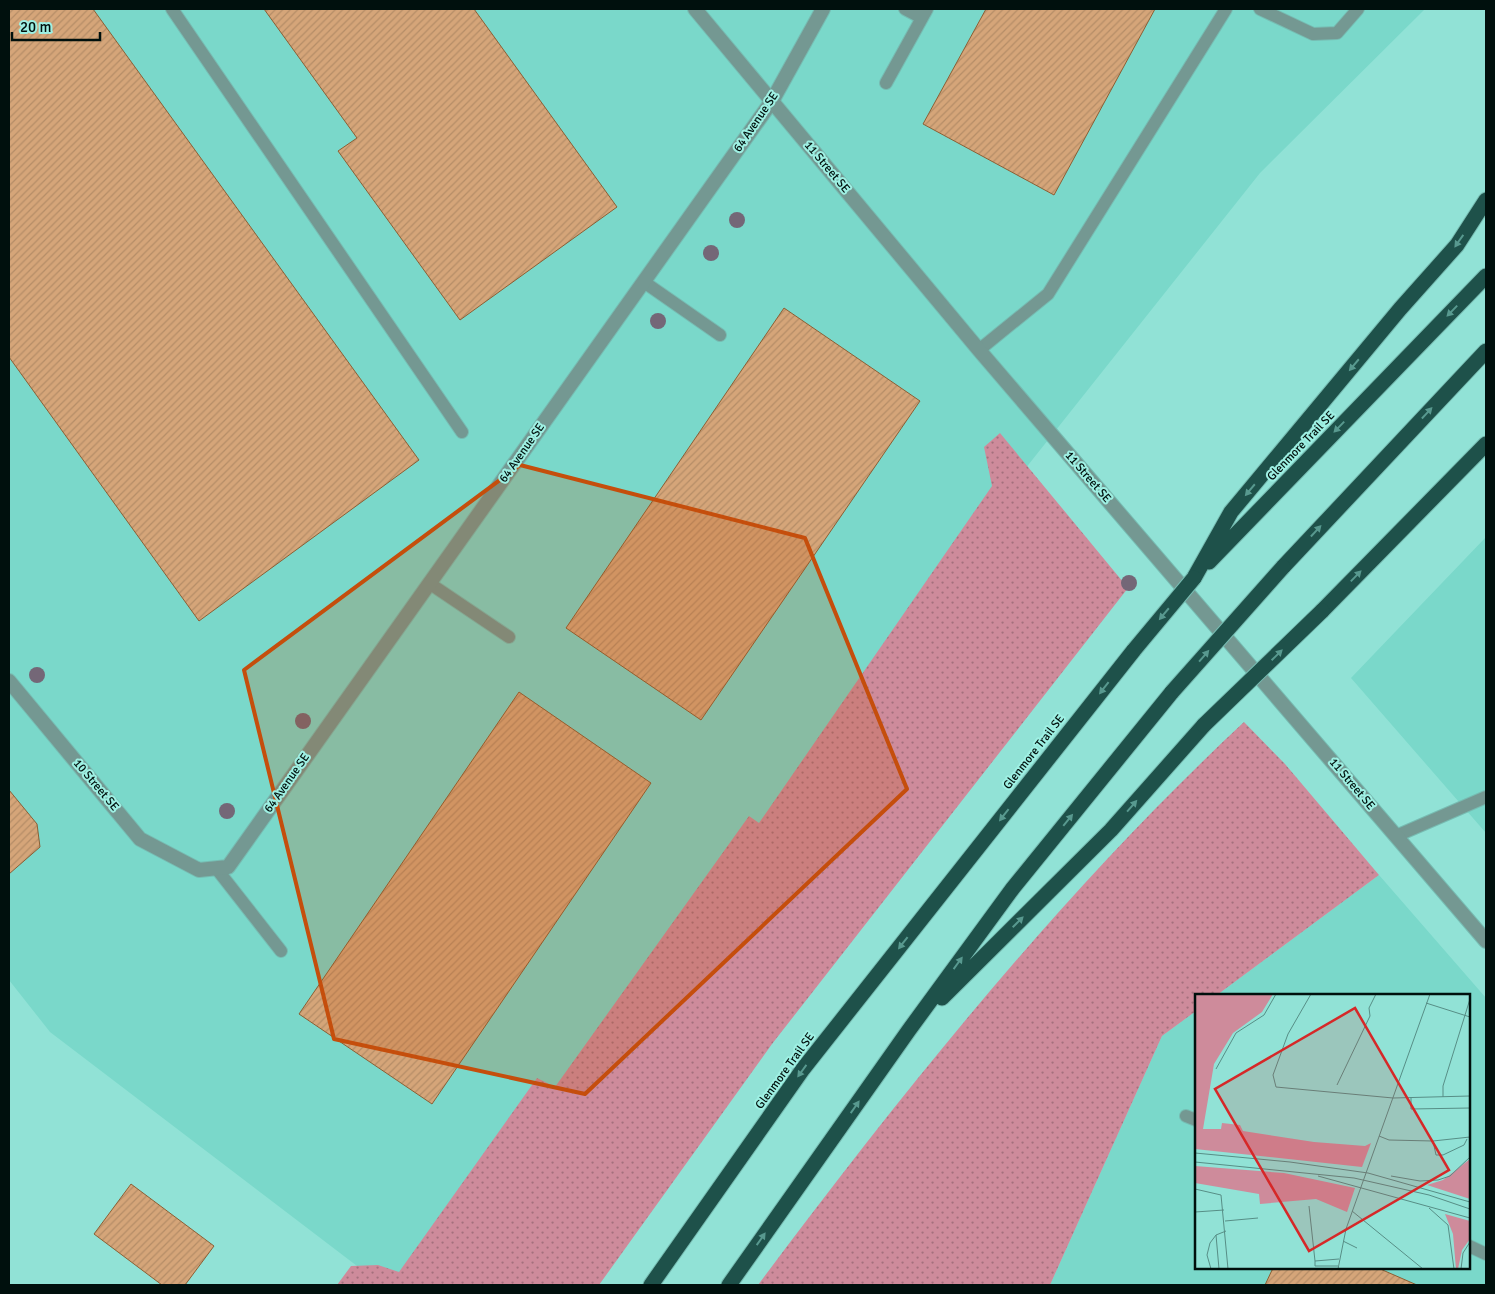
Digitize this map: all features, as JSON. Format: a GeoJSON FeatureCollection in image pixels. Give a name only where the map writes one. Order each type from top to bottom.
{"type":"FeatureCollection","features":[{"type":"Feature","properties":{"kind":"highway"},"geometry":{"type":"LineString","coordinates":[[1194,578],[1231,512],[1400,309],[1457,245],[1486,200]]}},
{"type":"Feature","properties":{"kind":"highway","name":"Glenmore Trail SE"},"geometry":{"type":"LineString","coordinates":[[651,1285],[803,1069],[1134,650],[1194,578],[1486,276]]}},
{"type":"Feature","properties":{"kind":"highway"},"geometry":{"type":"LineString","coordinates":[[731,1282],[909,1030],[1013,888],[1172,692],[1283,567],[1486,351]]}},
{"type":"Feature","properties":{"kind":"highway"},"geometry":{"type":"LineString","coordinates":[[909,1030],[1111,830],[1204,725],[1322,611],[1484,447]]}},
{"type":"Feature","properties":{"kind":"street","name":"11 Street SE"},"geometry":{"type":"LineString","coordinates":[[694,9],[979,350],[1486,941]]}},
{"type":"Feature","properties":{"kind":"street","name":"64 Avenue SE"},"geometry":{"type":"LineString","coordinates":[[199,870],[228,867],[772,101],[823,9]]}},
{"type":"Feature","properties":{"kind":"street","name":"10 Street SE"},"geometry":{"type":"LineString","coordinates":[[9,681],[140,839],[199,870]]}},
{"type":"Feature","properties":{"kind":"lane"},"geometry":{"type":"LineString","coordinates":[[172,9],[462,432]]}},
{"type":"Feature","properties":{"kind":"lane"},"geometry":{"type":"LineString","coordinates":[[886,83],[925,13],[905,9]]}},
{"type":"Feature","properties":{"kind":"lane"},"geometry":{"type":"LineString","coordinates":[[979,350],[1048,294],[1226,9]]}},
{"type":"Feature","properties":{"kind":"lane"},"geometry":{"type":"LineString","coordinates":[[1260,9],[1313,34],[1336,33],[1358,9]]}},
{"type":"Feature","properties":{"kind":"lane"},"geometry":{"type":"LineString","coordinates":[[644,282],[720,335]]}},
{"type":"Feature","properties":{"kind":"lane"},"geometry":{"type":"LineString","coordinates":[[429,583],[508,637]]}},
{"type":"Feature","properties":{"kind":"lane"},"geometry":{"type":"LineString","coordinates":[[1396,836],[1486,797]]}},
{"type":"Feature","properties":{"kind":"lane"},"geometry":{"type":"LineString","coordinates":[[216,868],[281,951]]}},
{"type":"Feature","properties":{"kind":"lane"},"geometry":{"type":"LineString","coordinates":[[1470,1246],[1486,1254]]}},
{"type":"Feature","properties":{"kind":"highlighted area"},"geometry":{"type":"Polygon","coordinates":[[[520,465],[805,538],[907,789],[585,1094],[334,1039],[244,670],[520,465]]]}},
{"type":"Feature","properties":{"kind":"shaded area"},"geometry":{"type":"Polygon","coordinates":[[[9,9],[1425,9],[1260,173],[1025,469],[425,1285],[382,1285],[50,1032],[9,980],[9,9]]]}},
{"type":"Feature","properties":{"kind":"shaded area"},"geometry":{"type":"Polygon","coordinates":[[[1000,433],[1128,588],[772,1044],[599,1285],[337,1285],[351,1266],[378,1265],[399,1272],[537,1078],[555,1087],[749,816],[759,823],[992,486],[984,447],[1000,433]]]}},
{"type":"Feature","properties":{"kind":"shaded area"},"geometry":{"type":"Polygon","coordinates":[[[1486,537],[1486,833],[1351,678],[1486,537]]]}},
{"type":"Feature","properties":{"kind":"shaded area"},"geometry":{"type":"Polygon","coordinates":[[[1244,722],[1285,764],[1379,875],[1218,994],[1195,994],[1195,1012],[1162,1036],[1050,1285],[758,1285],[929,1064],[1050,922],[1177,787],[1244,722]]]}},
{"type":"Feature","properties":{"kind":"shaded area"},"geometry":{"type":"Polygon","coordinates":[[[1379,875],[1486,998],[1486,1285],[1050,1285],[1162,1036],[1195,1012],[1195,1269],[1470,1269],[1470,994],[1218,994],[1379,875]]]}},
{"type":"Feature","properties":{"kind":"building"},"geometry":{"type":"Polygon","coordinates":[[[9,9],[93,9],[419,460],[199,621],[9,357],[9,9]]]}},
{"type":"Feature","properties":{"kind":"building"},"geometry":{"type":"Polygon","coordinates":[[[264,9],[474,9],[617,207],[460,320],[338,151],[357,138],[264,9]]]}},
{"type":"Feature","properties":{"kind":"building"},"geometry":{"type":"Polygon","coordinates":[[[986,9],[1155,9],[1054,195],[923,124],[986,9]]]}},
{"type":"Feature","properties":{"kind":"building"},"geometry":{"type":"Polygon","coordinates":[[[784,308],[920,401],[701,720],[566,628],[784,308]]]}},
{"type":"Feature","properties":{"kind":"building"},"geometry":{"type":"Polygon","coordinates":[[[519,692],[651,783],[432,1104],[299,1014],[519,692]]]}},
{"type":"Feature","properties":{"kind":"building"},"geometry":{"type":"Polygon","coordinates":[[[9,790],[37,824],[40,847],[9,874],[9,790]]]}},
{"type":"Feature","properties":{"kind":"building"},"geometry":{"type":"Polygon","coordinates":[[[131,1184],[214,1246],[185,1285],[162,1285],[94,1234],[131,1184]]]}},
{"type":"Feature","properties":{"kind":"building"},"geometry":{"type":"Polygon","coordinates":[[[1273,1269],[1380,1269],[1417,1285],[1265,1285],[1273,1269]]]}}]}
